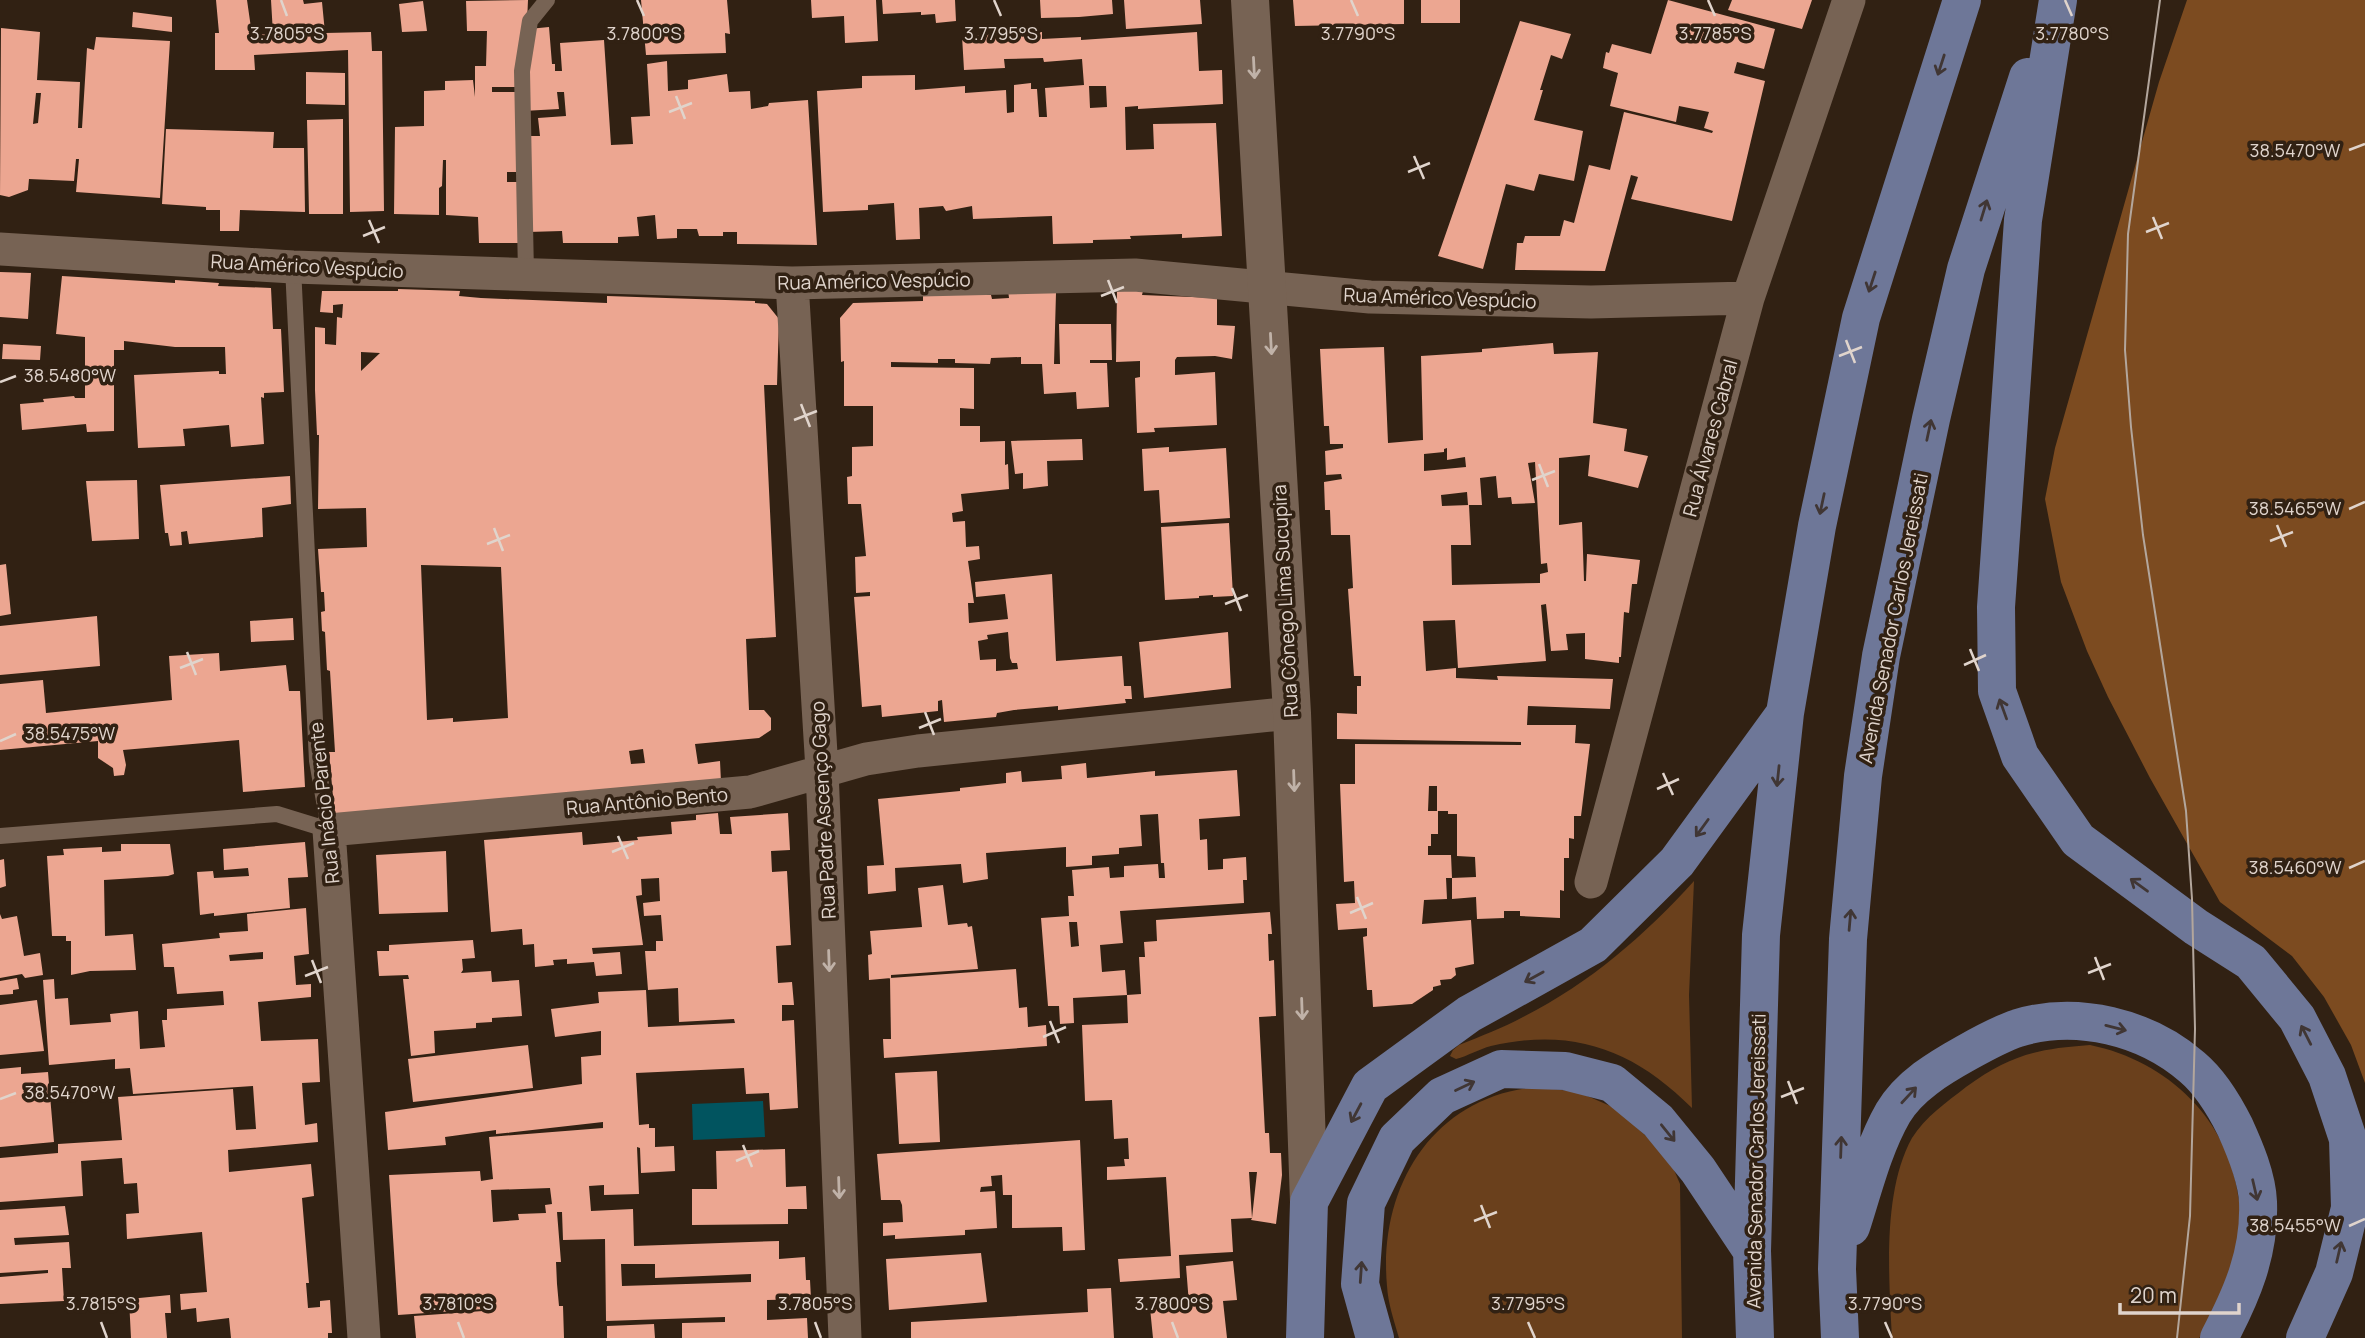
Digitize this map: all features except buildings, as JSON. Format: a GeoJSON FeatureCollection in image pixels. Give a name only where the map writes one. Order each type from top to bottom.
{"type":"FeatureCollection","features":[{"type":"Feature","properties":{"kind":"main road","name":"Avenida Senador Carlos Jereissati"},"geometry":{"type":"LineString","coordinates":[[1755,1338],[1752,1251],[1760,935],[1785,713],[1817,526],[1861,317],[1962,0]]}},
{"type":"Feature","properties":{"kind":"main road","name":"Avenida Senador Carlos Jereissati"},"geometry":{"type":"LineString","coordinates":[[1840,1338],[1837,1269],[1848,939],[1863,776],[1881,656],[1931,419],[1966,270],[2009,130],[2056,0]]}},
{"type":"Feature","properties":{"kind":"main road"},"geometry":{"type":"LineString","coordinates":[[2056,0],[2023,220],[1996,607],[1997,691],[2020,757],[2078,840],[2196,927],[2250,962],[2297,1018],[2327,1076],[2348,1139],[2350,1208],[2316,1331]]}},
{"type":"Feature","properties":{"kind":"main road"},"geometry":{"type":"LineString","coordinates":[[1305,1338],[1310,1202],[1370,1086],[1469,1014],[1592,945],[1677,862],[1785,713]]}},
{"type":"Feature","properties":{"kind":"main road"},"geometry":{"type":"LineString","coordinates":[[1837,1269],[1871,1164],[1894,1112],[1913,1090],[1939,1068],[2018,1028],[2052,1022],[2098,1024],[2142,1034],[2192,1067],[2223,1102],[2246,1151],[2258,1201],[2255,1251],[2243,1293],[2219,1338]]}},
{"type":"Feature","properties":{"kind":"main road"},"geometry":{"type":"LineString","coordinates":[[1376,1338],[1360,1284],[1366,1203],[1397,1139],[1442,1096],[1500,1069],[1566,1071],[1612,1083],[1658,1121],[1698,1170],[1752,1251]]}},
{"type":"Feature","properties":{"kind":"street","name":"Rua Cônego Lima Sucupira"},"geometry":{"type":"LineString","coordinates":[[1250,0],[1292,713],[1310,1202]]}},
{"type":"Feature","properties":{"kind":"street","name":"Rua Álvares Cabral"},"geometry":{"type":"LineString","coordinates":[[1591,882],[1748,298],[1849,0]]}},
{"type":"Feature","properties":{"kind":"street","name":"Rua Américo Vespúcio"},"geometry":{"type":"LineString","coordinates":[[0,249],[293,267],[792,283],[1135,275],[1370,297],[1591,302],[1748,298]]}},
{"type":"Feature","properties":{"kind":"street","name":"Rua Padre Ascenço Gago"},"geometry":{"type":"LineString","coordinates":[[792,283],[822,770],[845,1338]]}},
{"type":"Feature","properties":{"kind":"street","name":"Rua Antônio Bento"},"geometry":{"type":"LineString","coordinates":[[329,830],[750,792],[866,759],[918,751],[1292,713]]}},
{"type":"Feature","properties":{"kind":"street","name":"Rua Inácio Parente"},"geometry":{"type":"LineString","coordinates":[[329,830],[364,1338]]}},
{"type":"Feature","properties":{"kind":"lane"},"geometry":{"type":"LineString","coordinates":[[526,274],[522,71],[530,21],[547,0]]}},
{"type":"Feature","properties":{"kind":"lane","name":"Rua Inácio Parente"},"geometry":{"type":"LineString","coordinates":[[293,267],[317,761],[329,830]]}},
{"type":"Feature","properties":{"kind":"lane","name":"Rua Antônio Bento"},"geometry":{"type":"LineString","coordinates":[[0,835],[277,814],[329,830]]}},
{"type":"Feature","properties":{"kind":"shaded area"},"geometry":{"type":"Polygon","coordinates":[[[2187,0],[2365,0],[2365,1083],[2351,1045],[2324,997],[2292,956],[2220,902],[2150,778],[2087,651],[2061,582],[2045,499],[2055,448],[2159,82],[2187,0]]]}},
{"type":"Feature","properties":{"kind":"shaded area"},"geometry":{"type":"Polygon","coordinates":[[[1694,881],[1689,995],[1692,1108],[1648,1071],[1625,1058],[1575,1042],[1521,1041],[1491,1046],[1456,1059],[1450,1056],[1459,1045],[1548,1004],[1593,974],[1656,921],[1694,881]]]}},
{"type":"Feature","properties":{"kind":"shaded area"},"geometry":{"type":"Polygon","coordinates":[[[2090,1045],[2118,1053],[2169,1080],[2208,1120],[2223,1145],[2233,1172],[2243,1236],[2207,1329],[2199,1338],[1892,1338],[1889,1263],[1892,1209],[1902,1160],[1912,1138],[1923,1123],[1944,1104],[1996,1068],[2039,1052],[2090,1045]]]}},
{"type":"Feature","properties":{"kind":"shaded area"},"geometry":{"type":"Polygon","coordinates":[[[1537,1087],[1578,1092],[1615,1108],[1668,1156],[1680,1184],[1682,1338],[1399,1338],[1388,1292],[1387,1249],[1392,1214],[1403,1182],[1420,1153],[1441,1128],[1468,1108],[1500,1094],[1537,1087]]]}},
{"type":"Feature","properties":{"kind":"water"},"geometry":{"type":"Polygon","coordinates":[[[763,1101],[765,1137],[693,1140],[692,1104],[763,1101]]]}},
{"type":"Feature","properties":{"kind":"tram line"},"geometry":{"type":"LineString","coordinates":[[2160,0],[2128,234],[2125,350],[2143,535],[2186,811],[2192,899],[2195,1029],[2190,1216],[2177,1338]]}}]}
